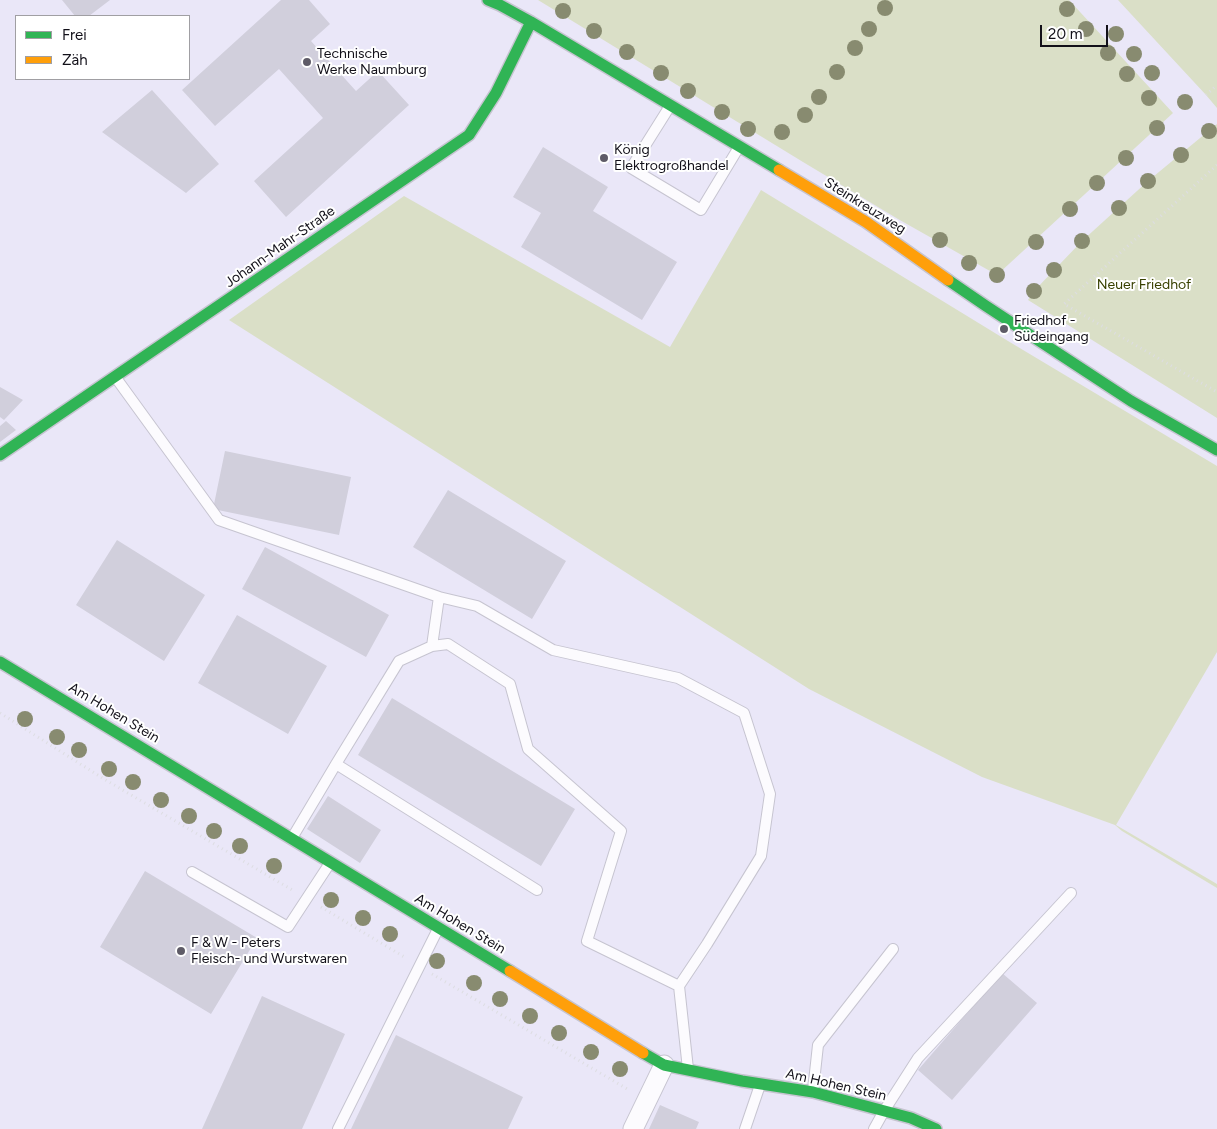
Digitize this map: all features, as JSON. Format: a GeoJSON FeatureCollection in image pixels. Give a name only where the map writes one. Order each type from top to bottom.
{"type":"FeatureCollection","features":[{"type":"Feature","properties":{"kind":"street","name":"Steinkreuzweg"},"geometry":{"type":"LineString","coordinates":[[488,0],[531,22],[866,222],[986,306],[1131,401],[1217,450]]}},
{"type":"Feature","properties":{"kind":"street","name":"Johann-Mahr-Straße"},"geometry":{"type":"LineString","coordinates":[[0,456],[469,135],[496,93],[531,22]]}},
{"type":"Feature","properties":{"kind":"street","name":"Am Hohen Stein"},"geometry":{"type":"LineString","coordinates":[[0,662],[664,1066],[813,1092],[911,1118],[936,1129]]}},
{"type":"Feature","properties":{"kind":"street"},"geometry":{"type":"LineString","coordinates":[[633,1129],[664,1066]]}},
{"type":"Feature","properties":{"kind":"lane"},"geometry":{"type":"LineString","coordinates":[[670,105],[631,168],[701,210],[739,146]]}},
{"type":"Feature","properties":{"kind":"lane"},"geometry":{"type":"LineString","coordinates":[[116,377],[219,520],[439,597],[477,606],[553,650],[678,678],[744,713],[770,794],[761,856],[679,986],[688,1070]]}},
{"type":"Feature","properties":{"kind":"lane"},"geometry":{"type":"LineString","coordinates":[[432,646],[439,597]]}},
{"type":"Feature","properties":{"kind":"lane"},"geometry":{"type":"LineString","coordinates":[[291,838],[399,661],[432,646],[448,644],[510,684],[528,748],[622,830],[587,941],[679,986]]}},
{"type":"Feature","properties":{"kind":"lane"},"geometry":{"type":"LineString","coordinates":[[336,764],[538,890]]}},
{"type":"Feature","properties":{"kind":"lane"},"geometry":{"type":"LineString","coordinates":[[192,872],[288,928],[330,862]]}},
{"type":"Feature","properties":{"kind":"lane"},"geometry":{"type":"LineString","coordinates":[[874,1129],[918,1058],[1071,893]]}},
{"type":"Feature","properties":{"kind":"lane"},"geometry":{"type":"LineString","coordinates":[[338,1129],[439,928]]}},
{"type":"Feature","properties":{"kind":"lane"},"geometry":{"type":"LineString","coordinates":[[813,1092],[818,1045],[893,949]]}},
{"type":"Feature","properties":{"kind":"lane"},"geometry":{"type":"LineString","coordinates":[[745,1129],[761,1084]]}},
{"type":"Feature","properties":{"kind":"path"},"geometry":{"type":"LineString","coordinates":[[1206,95],[1217,85]]}},
{"type":"Feature","properties":{"kind":"path"},"geometry":{"type":"LineString","coordinates":[[1217,165],[1064,304],[1217,392]]}},
{"type":"Feature","properties":{"kind":"path"},"geometry":{"type":"LineString","coordinates":[[0,713],[104,779],[647,1101]]}},
{"type":"Feature","properties":{"kind":"green space"},"geometry":{"type":"Polygon","coordinates":[[[538,0],[1069,0],[1173,113],[997,275],[898,219],[538,0]]]}},
{"type":"Feature","properties":{"kind":"green space"},"geometry":{"type":"Polygon","coordinates":[[[1118,0],[1217,0],[1217,108],[1206,95],[1118,0]]]}},
{"type":"Feature","properties":{"kind":"green space","name":"Neuer Friedhof"},"geometry":{"type":"Polygon","coordinates":[[[1217,124],[1217,418],[1028,300],[1034,291],[1082,241],[1148,181],[1217,124]]]}},
{"type":"Feature","properties":{"kind":"green space"},"geometry":{"type":"Polygon","coordinates":[[[761,190],[1217,466],[1217,652],[1116,825],[1217,884],[1217,888],[1115,825],[982,777],[809,689],[229,320],[404,196],[670,347],[761,190]]]}},
{"type":"Feature","properties":{"kind":"building"},"geometry":{"type":"Polygon","coordinates":[[[62,0],[110,0],[90,15],[74,15],[62,0]]]}},
{"type":"Feature","properties":{"kind":"building"},"geometry":{"type":"Polygon","coordinates":[[[281,0],[309,0],[330,24],[311,41],[356,91],[378,71],[409,105],[286,217],[254,181],[323,118],[279,69],[215,126],[182,90],[281,0]]]}},
{"type":"Feature","properties":{"kind":"building"},"geometry":{"type":"Polygon","coordinates":[[[152,90],[219,164],[186,193],[102,132],[152,90]]]}},
{"type":"Feature","properties":{"kind":"building"},"geometry":{"type":"Polygon","coordinates":[[[543,147],[608,187],[593,211],[677,262],[642,320],[521,247],[541,213],[513,197],[543,147]]]}},
{"type":"Feature","properties":{"kind":"building"},"geometry":{"type":"Polygon","coordinates":[[[0,387],[23,400],[4,420],[0,417],[0,387]]]}},
{"type":"Feature","properties":{"kind":"building"},"geometry":{"type":"Polygon","coordinates":[[[6,421],[16,430],[0,442],[0,426],[6,421]]]}},
{"type":"Feature","properties":{"kind":"building"},"geometry":{"type":"Polygon","coordinates":[[[225,451],[351,477],[339,535],[213,509],[225,451]]]}},
{"type":"Feature","properties":{"kind":"building"},"geometry":{"type":"Polygon","coordinates":[[[448,490],[566,561],[532,619],[413,547],[448,490]]]}},
{"type":"Feature","properties":{"kind":"building"},"geometry":{"type":"Polygon","coordinates":[[[117,540],[205,595],[164,661],[76,605],[117,540]]]}},
{"type":"Feature","properties":{"kind":"building"},"geometry":{"type":"Polygon","coordinates":[[[265,547],[389,615],[366,657],[242,589],[265,547]]]}},
{"type":"Feature","properties":{"kind":"building"},"geometry":{"type":"Polygon","coordinates":[[[237,615],[327,666],[288,734],[198,683],[237,615]]]}},
{"type":"Feature","properties":{"kind":"building"},"geometry":{"type":"Polygon","coordinates":[[[392,698],[575,809],[541,866],[358,755],[392,698]]]}},
{"type":"Feature","properties":{"kind":"building"},"geometry":{"type":"Polygon","coordinates":[[[328,796],[381,830],[360,863],[307,829],[328,796]]]}},
{"type":"Feature","properties":{"kind":"building"},"geometry":{"type":"Polygon","coordinates":[[[145,871],[257,938],[211,1014],[100,947],[145,871]]]}},
{"type":"Feature","properties":{"kind":"building"},"geometry":{"type":"Polygon","coordinates":[[[1002,973],[1037,1003],[952,1100],[918,1070],[1002,973]]]}},
{"type":"Feature","properties":{"kind":"building"},"geometry":{"type":"Polygon","coordinates":[[[262,996],[345,1034],[302,1129],[202,1129],[262,996]]]}},
{"type":"Feature","properties":{"kind":"building"},"geometry":{"type":"Polygon","coordinates":[[[396,1035],[523,1097],[508,1129],[351,1129],[396,1035]]]}},
{"type":"Feature","properties":{"kind":"building"},"geometry":{"type":"Polygon","coordinates":[[[660,1105],[699,1122],[696,1129],[649,1129],[660,1105]]]}},
{"type":"Feature","properties":{"kind":"traffic: fast"},"geometry":{"type":"LineString","coordinates":[[488,0],[531,22],[779,170]]}},
{"type":"Feature","properties":{"kind":"traffic: fast"},"geometry":{"type":"LineString","coordinates":[[0,455],[469,135],[496,93],[531,22]]}},
{"type":"Feature","properties":{"kind":"traffic: fast"},"geometry":{"type":"LineString","coordinates":[[948,280],[1131,401],[1217,450]]}},
{"type":"Feature","properties":{"kind":"traffic: fast"},"geometry":{"type":"LineString","coordinates":[[0,662],[510,971]]}},
{"type":"Feature","properties":{"kind":"traffic: fast"},"geometry":{"type":"LineString","coordinates":[[643,1053],[664,1065],[742,1081],[813,1092],[911,1118],[936,1129]]}},
{"type":"Feature","properties":{"kind":"traffic: slow"},"geometry":{"type":"LineString","coordinates":[[779,170],[866,222],[948,280]]}},
{"type":"Feature","properties":{"kind":"traffic: slow"},"geometry":{"type":"LineString","coordinates":[[510,971],[643,1053]]}},
{"type":"Feature","properties":{"kind":"place","name":"Technische Werke Naumburg"},"geometry":{"type":"Point","coordinates":[307,62]}},
{"type":"Feature","properties":{"kind":"place","name":"König Elektrogroßhandel"},"geometry":{"type":"Point","coordinates":[604,158]}},
{"type":"Feature","properties":{"kind":"place","name":"Friedhof - Südeingang"},"geometry":{"type":"Point","coordinates":[1004,329]}},
{"type":"Feature","properties":{"kind":"place","name":"F & W - Peters Fleisch- und Wurstwaren"},"geometry":{"type":"Point","coordinates":[181,951]}}]}
